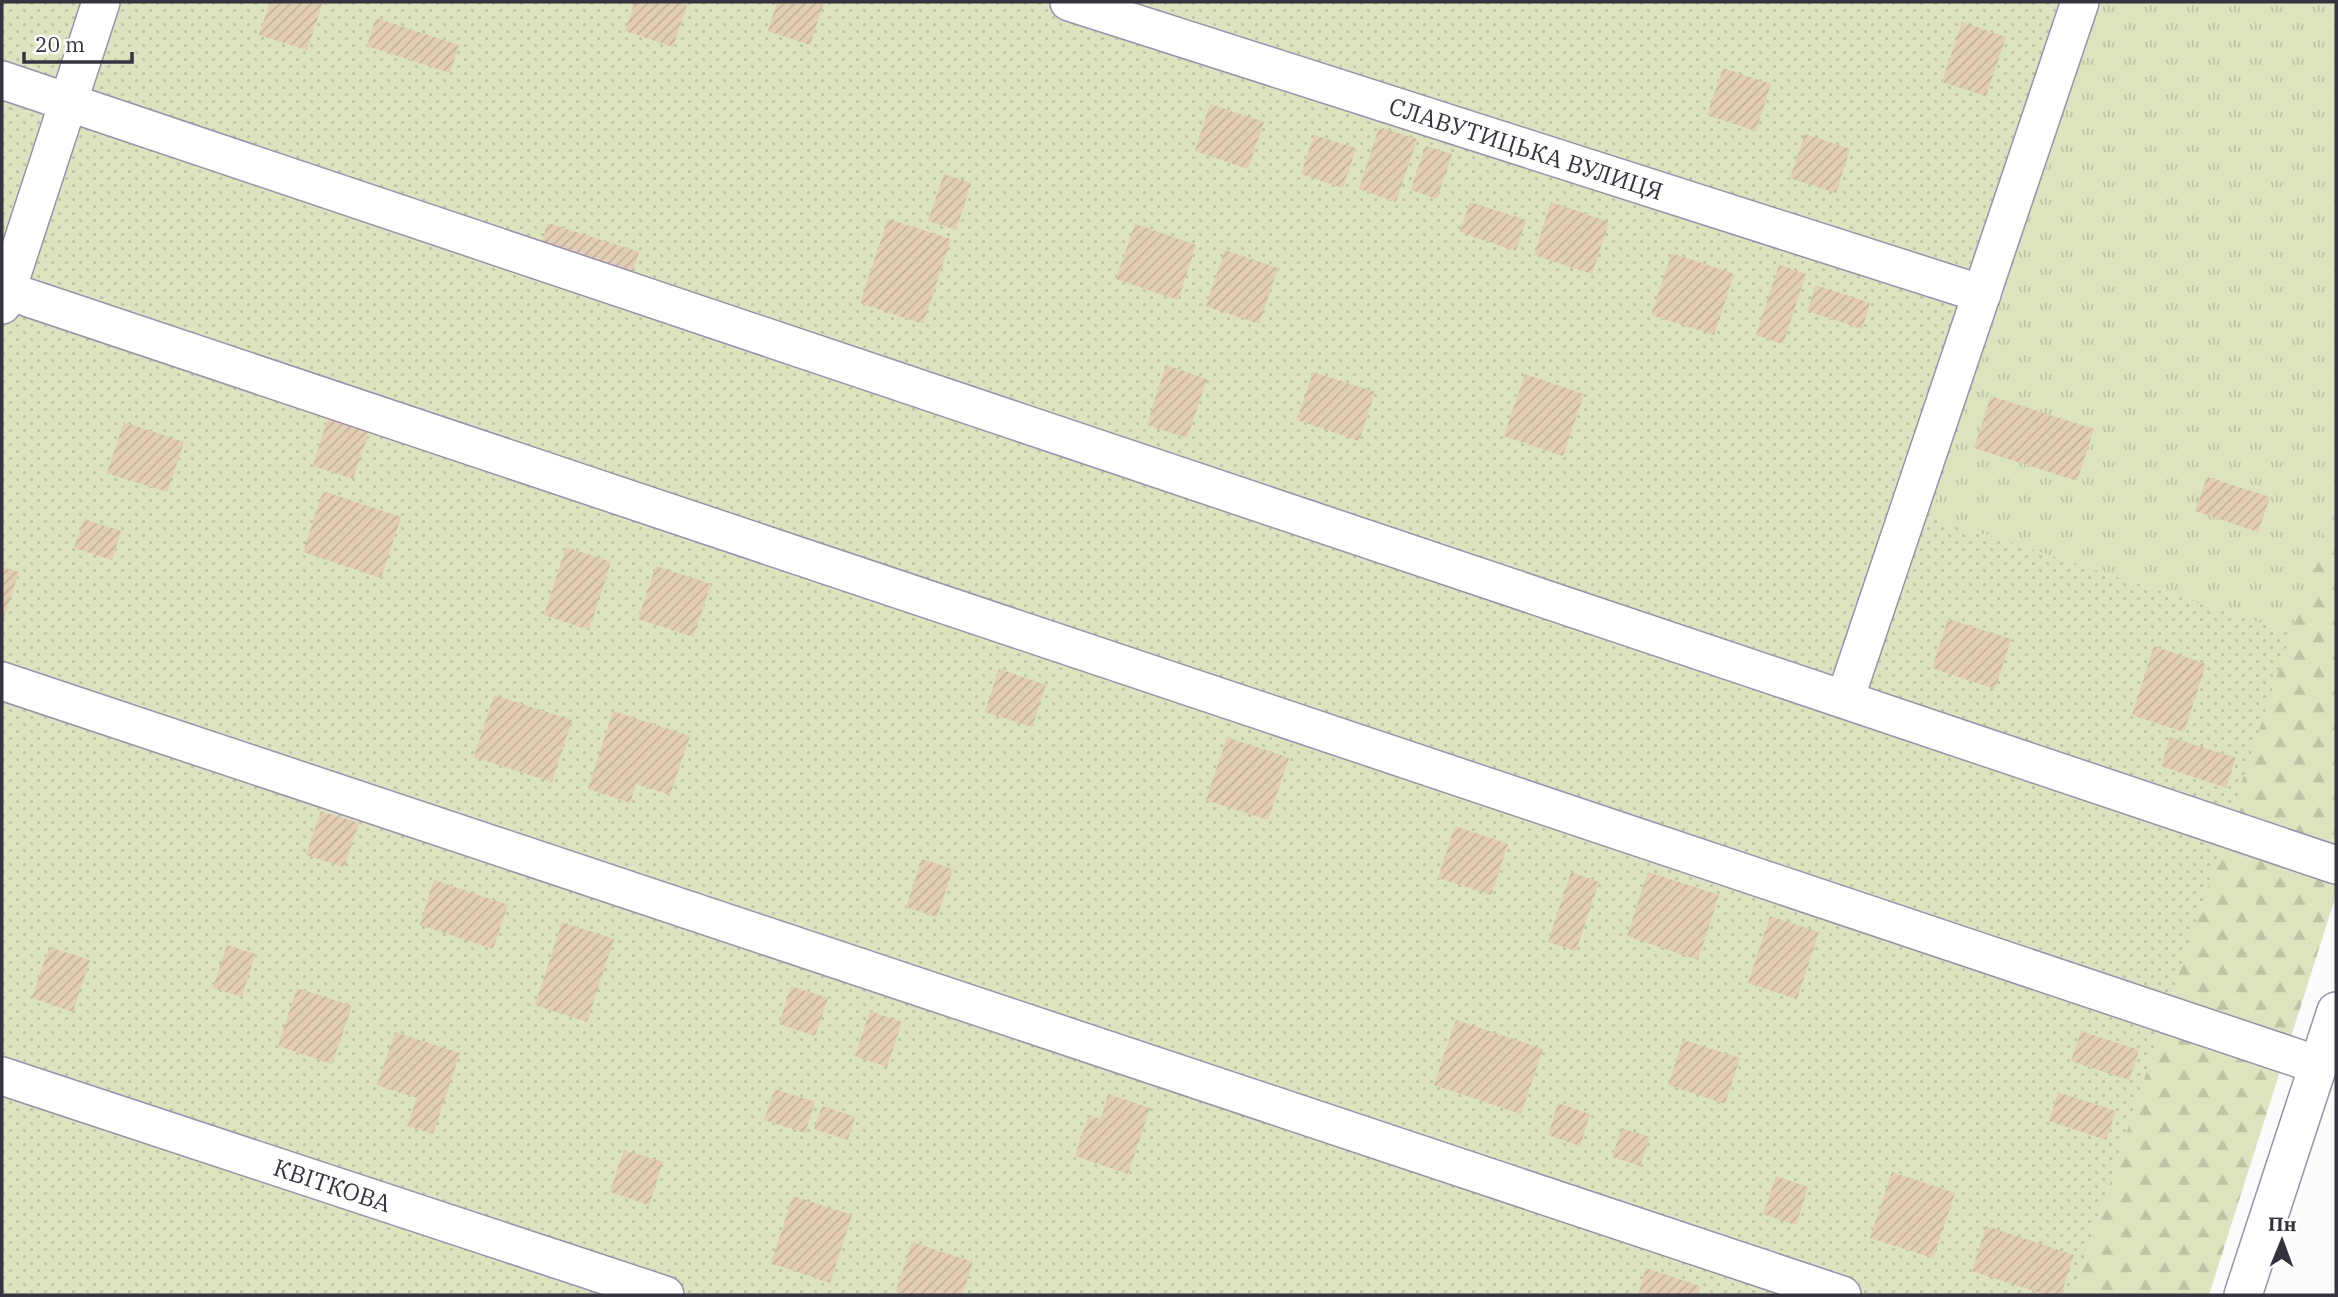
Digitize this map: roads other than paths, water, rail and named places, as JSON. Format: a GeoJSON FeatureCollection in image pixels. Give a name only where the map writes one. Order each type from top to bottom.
{"type":"FeatureCollection","features":[{"type":"Feature","properties":{"kind":"street"},"geometry":{"type":"LineString","coordinates":[[100,2],[3,295],[2318,1065]]}},
{"type":"Feature","properties":{"kind":"street","name":"СЛАВУТИЦЬКА ВУЛИЦЯ"},"geometry":{"type":"LineString","coordinates":[[1069,2],[1982,294]]}},
{"type":"Feature","properties":{"kind":"street"},"geometry":{"type":"LineString","coordinates":[[1845,699],[2080,2]]}},
{"type":"Feature","properties":{"kind":"street"},"geometry":{"type":"LineString","coordinates":[[2,80],[2336,865]]}},
{"type":"Feature","properties":{"kind":"street"},"geometry":{"type":"LineString","coordinates":[[2,681],[1842,1295]]}},
{"type":"Feature","properties":{"kind":"street"},"geometry":{"type":"LineString","coordinates":[[2242,1295],[2336,1011]]}},
{"type":"Feature","properties":{"kind":"street","name":"КВІТКОВА"},"geometry":{"type":"LineString","coordinates":[[2,1076],[665,1295]]}}]}
